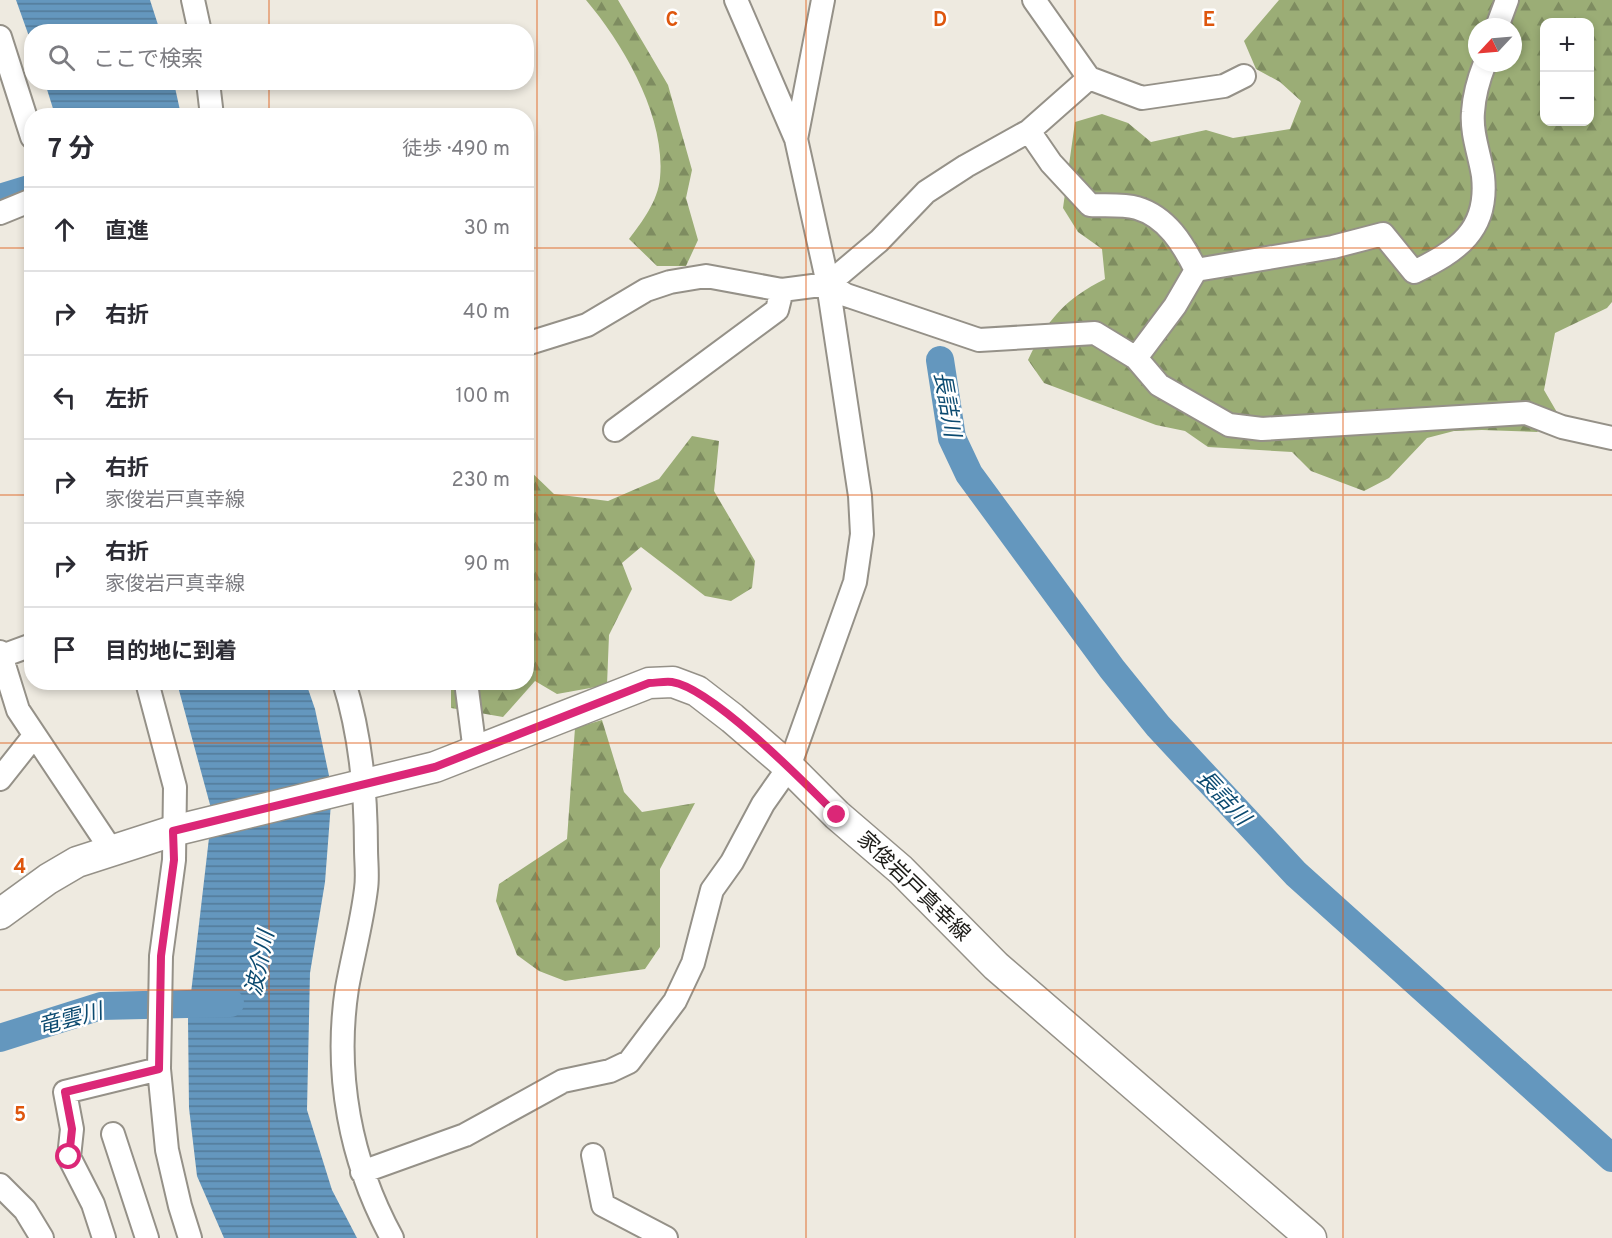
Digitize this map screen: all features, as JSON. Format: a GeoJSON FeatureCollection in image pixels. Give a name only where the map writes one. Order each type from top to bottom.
{"type":"FeatureCollection","features":[{"type":"Feature","properties":{"kind":"main road","name":"家俊岩戸真幸線"},"geometry":{"type":"LineString","coordinates":[[0,914],[48,879],[77,862],[179,831],[435,767],[649,683],[673,682],[697,692],[789,767],[837,815],[901,870],[996,966],[1311,1238]]}},
{"type":"Feature","properties":{"kind":"street"},"geometry":{"type":"LineString","coordinates":[[193,0],[198,24]]}},
{"type":"Feature","properties":{"kind":"street"},"geometry":{"type":"LineString","coordinates":[[362,1172],[465,1135],[563,1081],[610,1071],[629,1062],[675,1001],[693,963],[711,890],[732,862],[763,804],[789,767],[855,582],[862,534],[860,496],[828,284],[796,139],[736,0]]}},
{"type":"Feature","properties":{"kind":"street"},"geometry":{"type":"LineString","coordinates":[[796,139],[823,0]]}},
{"type":"Feature","properties":{"kind":"street"},"geometry":{"type":"LineString","coordinates":[[1034,0],[1089,78],[1142,98],[1224,86],[1244,76]]}},
{"type":"Feature","properties":{"kind":"street"},"geometry":{"type":"LineString","coordinates":[[1500,18],[1507,0]]}},
{"type":"Feature","properties":{"kind":"street"},"geometry":{"type":"LineString","coordinates":[[0,37],[24,112]]}},
{"type":"Feature","properties":{"kind":"street"},"geometry":{"type":"LineString","coordinates":[[1196,270],[1333,247],[1383,234],[1414,272],[1450,254],[1468,237],[1483,199],[1483,176],[1475,139],[1473,113],[1483,72]]}},
{"type":"Feature","properties":{"kind":"street"},"geometry":{"type":"LineString","coordinates":[[534,342],[587,325],[646,290],[670,282],[706,276],[782,290],[828,284],[879,241],[926,192],[966,166],[1029,131],[1089,78]]}},
{"type":"Feature","properties":{"kind":"street"},"geometry":{"type":"LineString","coordinates":[[209,90],[211,108]]}},
{"type":"Feature","properties":{"kind":"street"},"geometry":{"type":"LineString","coordinates":[[1029,131],[1050,163],[1090,205],[1136,208],[1158,218],[1181,239],[1196,270]]}},
{"type":"Feature","properties":{"kind":"street"},"geometry":{"type":"LineString","coordinates":[[0,213],[24,203]]}},
{"type":"Feature","properties":{"kind":"street"},"geometry":{"type":"LineString","coordinates":[[1136,358],[1175,306],[1196,270]]}},
{"type":"Feature","properties":{"kind":"street"},"geometry":{"type":"LineString","coordinates":[[828,284],[846,295],[979,340],[1095,333],[1136,358],[1159,385],[1229,425],[1262,429],[1526,413],[1562,427],[1611,436]]}},
{"type":"Feature","properties":{"kind":"street"},"geometry":{"type":"LineString","coordinates":[[615,430],[777,310],[782,290]]}},
{"type":"Feature","properties":{"kind":"street"},"geometry":{"type":"LineString","coordinates":[[24,647],[1,654],[4,684],[34,736],[112,851]]}},
{"type":"Feature","properties":{"kind":"street"},"geometry":{"type":"LineString","coordinates":[[149,690],[175,787],[179,831],[160,979],[159,1069],[167,1150],[190,1238]]}},
{"type":"Feature","properties":{"kind":"street"},"geometry":{"type":"LineString","coordinates":[[346,690],[354,714],[366,888],[347,989],[342,1041],[346,1107],[362,1172],[376,1208],[392,1238]]}},
{"type":"Feature","properties":{"kind":"street"},"geometry":{"type":"LineString","coordinates":[[467,690],[475,752]]}},
{"type":"Feature","properties":{"kind":"street"},"geometry":{"type":"LineString","coordinates":[[0,779],[34,736]]}},
{"type":"Feature","properties":{"kind":"street"},"geometry":{"type":"LineString","coordinates":[[104,1238],[93,1204],[69,1157],[72,1129],[65,1092],[159,1069]]}},
{"type":"Feature","properties":{"kind":"street"},"geometry":{"type":"LineString","coordinates":[[112,1134],[147,1238]]}},
{"type":"Feature","properties":{"kind":"street"},"geometry":{"type":"LineString","coordinates":[[593,1155],[603,1206],[666,1238]]}},
{"type":"Feature","properties":{"kind":"street"},"geometry":{"type":"LineString","coordinates":[[0,1185],[25,1210],[42,1238]]}},
{"type":"Feature","properties":{"kind":"green space"},"geometry":{"type":"Polygon","coordinates":[[[586,0],[618,0],[668,85],[692,170],[686,198],[698,240],[686,266],[657,266],[629,239],[649,211],[659,187],[660,155],[656,131],[640,83],[628,60],[586,0]]]}},
{"type":"Feature","properties":{"kind":"green space"},"geometry":{"type":"Polygon","coordinates":[[[1279,0],[1612,0],[1612,302],[1607,308],[1555,333],[1544,390],[1558,414],[1537,432],[1454,431],[1427,438],[1389,478],[1364,491],[1311,471],[1292,452],[1208,447],[1185,431],[1156,425],[1044,383],[1028,360],[1042,333],[1068,303],[1105,279],[1102,249],[1078,232],[1063,208],[1075,122],[1102,114],[1128,123],[1151,142],[1206,130],[1233,138],[1290,129],[1301,101],[1280,82],[1256,69],[1244,41],[1279,0]]]}},
{"type":"Feature","properties":{"kind":"green space"},"geometry":{"type":"Polygon","coordinates":[[[692,436],[719,441],[714,491],[755,561],[752,588],[731,601],[705,596],[641,547],[622,563],[632,589],[609,635],[607,685],[557,694],[534,682],[534,475],[554,494],[608,501],[659,479],[692,436]]]}},
{"type":"Feature","properties":{"kind":"green space"},"geometry":{"type":"Polygon","coordinates":[[[451,690],[527,690],[503,717],[451,708],[451,690]]]}},
{"type":"Feature","properties":{"kind":"green space"},"geometry":{"type":"Polygon","coordinates":[[[602,720],[624,792],[642,812],[695,803],[660,869],[660,947],[645,969],[565,981],[539,971],[517,955],[496,901],[499,884],[567,839],[575,728],[602,720]]]}},
{"type":"Feature","properties":{"kind":"water"},"geometry":{"type":"Polygon","coordinates":[[[16,0],[150,0],[158,24],[25,24],[16,0]]]}},
{"type":"Feature","properties":{"kind":"water"},"geometry":{"type":"Polygon","coordinates":[[[47,90],[176,90],[179,108],[53,108],[47,90]]]}},
{"type":"Feature","properties":{"kind":"water","name":"波介川"},"geometry":{"type":"Polygon","coordinates":[[[179,690],[308,690],[315,709],[332,790],[325,882],[310,973],[307,1110],[332,1190],[357,1238],[224,1238],[197,1176],[189,1108],[188,1019],[212,812],[179,690]]]}},
{"type":"Feature","properties":{"kind":"waterway"},"geometry":{"type":"LineString","coordinates":[[0,198],[24,190]]}},
{"type":"Feature","properties":{"kind":"waterway","name":"長詰川"},"geometry":{"type":"LineString","coordinates":[[940,360],[952,438],[969,474],[1112,669],[1158,726],[1296,874],[1612,1158]]}},
{"type":"Feature","properties":{"kind":"waterway","name":"竜雲川"},"geometry":{"type":"LineString","coordinates":[[0,1038],[101,1006],[230,1003]]}},
{"type":"Feature","properties":{"kind":"route"},"geometry":{"type":"LineString","coordinates":[[69,1157],[72,1129],[65,1092],[159,1069],[161,956],[174,860],[173,831],[186,830],[435,767],[649,683],[673,682],[697,692],[732,718],[789,767],[837,815]]}}]}
